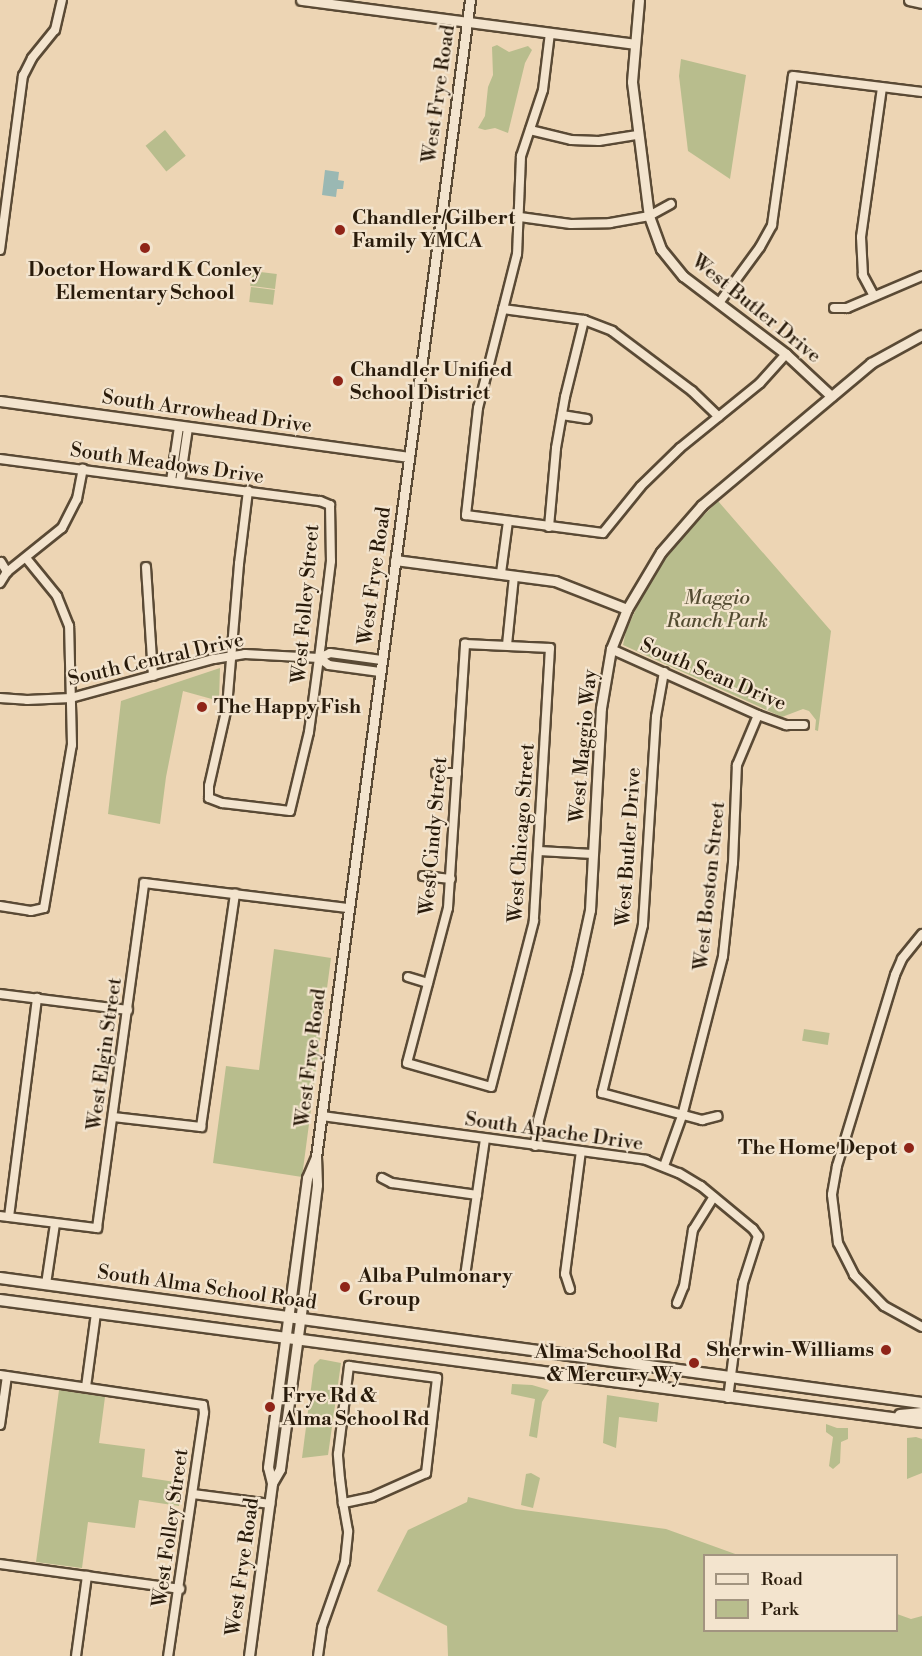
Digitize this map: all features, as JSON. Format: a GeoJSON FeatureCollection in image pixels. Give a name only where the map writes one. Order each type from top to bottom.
{"type":"FeatureCollection","features":[{"type":"Feature","properties":{"kind":"main road","name":"South Alma School Road"},"geometry":{"type":"LineString","coordinates":[[0,1278],[922,1403]]}},
{"type":"Feature","properties":{"kind":"main road","name":"South Alma School Road"},"geometry":{"type":"LineString","coordinates":[[0,1300],[728,1398],[888,1417]]}},
{"type":"Feature","properties":{"kind":"main road"},"geometry":{"type":"LineString","coordinates":[[888,1417],[922,1413]]}},
{"type":"Feature","properties":{"kind":"main road"},"geometry":{"type":"LineString","coordinates":[[888,1417],[922,1422]]}},
{"type":"Feature","properties":{"kind":"street"},"geometry":{"type":"LineString","coordinates":[[0,250],[23,76],[32,58],[55,30],[62,0]]}},
{"type":"Feature","properties":{"kind":"street"},"geometry":{"type":"LineString","coordinates":[[302,0],[633,44]]}},
{"type":"Feature","properties":{"kind":"street","name":"West Frye Road"},"geometry":{"type":"LineString","coordinates":[[272,1483],[280,1469],[301,1319],[317,1185],[316,1157],[470,0]]}},
{"type":"Feature","properties":{"kind":"street","name":"West Butler Drive"},"geometry":{"type":"LineString","coordinates":[[639,0],[631,70],[649,216],[661,249],[683,276],[786,354],[831,396]]}},
{"type":"Feature","properties":{"kind":"street"},"geometry":{"type":"LineString","coordinates":[[909,0],[922,3]]}},
{"type":"Feature","properties":{"kind":"street"},"geometry":{"type":"LineString","coordinates":[[550,33],[543,90],[521,156],[517,254],[478,408],[466,515],[603,533],[641,486],[760,383],[786,354]]}},
{"type":"Feature","properties":{"kind":"street"},"geometry":{"type":"LineString","coordinates":[[719,303],[760,247],[772,225],[793,76],[922,92]]}},
{"type":"Feature","properties":{"kind":"street"},"geometry":{"type":"LineString","coordinates":[[874,296],[863,275],[861,237],[882,87]]}},
{"type":"Feature","properties":{"kind":"street"},"geometry":{"type":"LineString","coordinates":[[530,130],[571,140],[599,141],[638,135]]}},
{"type":"Feature","properties":{"kind":"street"},"geometry":{"type":"LineString","coordinates":[[520,217],[571,224],[610,223],[649,216],[671,204]]}},
{"type":"Feature","properties":{"kind":"street"},"geometry":{"type":"LineString","coordinates":[[834,308],[847,308],[922,276]]}},
{"type":"Feature","properties":{"kind":"street"},"geometry":{"type":"LineString","coordinates":[[502,309],[584,320],[612,331],[692,391],[719,417]]}},
{"type":"Feature","properties":{"kind":"street"},"geometry":{"type":"LineString","coordinates":[[549,527],[562,414],[584,320]]}},
{"type":"Feature","properties":{"kind":"street","name":"West Maggio Way"},"geometry":{"type":"LineString","coordinates":[[535,1145],[538,1120],[585,938],[590,910],[601,708],[611,649],[627,609],[673,535],[702,505],[871,363],[922,336]]}},
{"type":"Feature","properties":{"kind":"street","name":"South Arrowhead Drive"},"geometry":{"type":"LineString","coordinates":[[0,401],[409,458]]}},
{"type":"Feature","properties":{"kind":"street"},"geometry":{"type":"LineString","coordinates":[[562,414],[587,419]]}},
{"type":"Feature","properties":{"kind":"street"},"geometry":{"type":"LineString","coordinates":[[171,480],[183,427]]}},
{"type":"Feature","properties":{"kind":"street"},"geometry":{"type":"LineString","coordinates":[[180,482],[183,427]]}},
{"type":"Feature","properties":{"kind":"street","name":"South Meadows Drive"},"geometry":{"type":"LineString","coordinates":[[0,459],[171,480],[320,501],[330,505]]}},
{"type":"Feature","properties":{"kind":"street"},"geometry":{"type":"LineString","coordinates":[[0,583],[7,572],[62,528],[77,499],[83,469]]}},
{"type":"Feature","properties":{"kind":"street"},"geometry":{"type":"LineString","coordinates":[[232,656],[239,564],[248,491]]}},
{"type":"Feature","properties":{"kind":"street","name":"West Folley Street"},"geometry":{"type":"LineString","coordinates":[[232,656],[227,707],[209,786],[209,798],[222,803],[290,811],[309,732],[319,658],[331,561],[330,505]]}},
{"type":"Feature","properties":{"kind":"street"},"geometry":{"type":"LineString","coordinates":[[501,573],[508,521]]}},
{"type":"Feature","properties":{"kind":"street"},"geometry":{"type":"LineString","coordinates":[[0,906],[32,910],[44,908],[70,767],[71,642],[65,612],[57,596],[26,558]]}},
{"type":"Feature","properties":{"kind":"street"},"geometry":{"type":"LineString","coordinates":[[396,560],[555,581],[627,609]]}},
{"type":"Feature","properties":{"kind":"street"},"geometry":{"type":"LineString","coordinates":[[1,562],[7,572]]}},
{"type":"Feature","properties":{"kind":"street"},"geometry":{"type":"LineString","coordinates":[[146,567],[153,676]]}},
{"type":"Feature","properties":{"kind":"street"},"geometry":{"type":"LineString","coordinates":[[507,645],[514,576]]}},
{"type":"Feature","properties":{"kind":"street","name":"West Cindy Street"},"geometry":{"type":"LineString","coordinates":[[407,1063],[448,908],[465,644],[507,645]]}},
{"type":"Feature","properties":{"kind":"street","name":"West Chicago Street"},"geometry":{"type":"LineString","coordinates":[[407,1063],[490,1087],[534,921],[540,851],[550,648],[507,645]]}},
{"type":"Feature","properties":{"kind":"street","name":"South Sean Drive"},"geometry":{"type":"LineString","coordinates":[[611,649],[758,715],[786,725],[804,725]]}},
{"type":"Feature","properties":{"kind":"street","name":"South Central Drive"},"geometry":{"type":"LineString","coordinates":[[0,698],[27,700],[71,698],[232,656],[267,654],[319,658],[330,653],[382,660]]}},
{"type":"Feature","properties":{"kind":"street","name":"South Central Drive"},"geometry":{"type":"LineString","coordinates":[[319,658],[329,665],[381,672]]}},
{"type":"Feature","properties":{"kind":"street","name":"West Butler Drive"},"geometry":{"type":"LineString","coordinates":[[664,672],[656,717],[643,925],[602,1093],[682,1116]]}},
{"type":"Feature","properties":{"kind":"street","name":"West Boston Street"},"geometry":{"type":"LineString","coordinates":[[664,1166],[682,1116],[723,956],[733,863],[737,765],[758,715]]}},
{"type":"Feature","properties":{"kind":"street"},"geometry":{"type":"LineString","coordinates":[[435,773],[457,773]]}},
{"type":"Feature","properties":{"kind":"street"},"geometry":{"type":"LineString","coordinates":[[540,851],[593,854]]}},
{"type":"Feature","properties":{"kind":"street"},"geometry":{"type":"LineString","coordinates":[[423,876],[451,879]]}},
{"type":"Feature","properties":{"kind":"street","name":"West Elgin Street"},"geometry":{"type":"LineString","coordinates":[[55,1224],[97,1228],[144,883],[235,893]]}},
{"type":"Feature","properties":{"kind":"street"},"geometry":{"type":"LineString","coordinates":[[113,1117],[201,1128],[235,893],[349,908]]}},
{"type":"Feature","properties":{"kind":"street"},"geometry":{"type":"LineString","coordinates":[[922,934],[902,959],[895,975],[837,1166],[832,1195],[838,1243],[854,1275],[884,1306],[922,1327]]}},
{"type":"Feature","properties":{"kind":"street"},"geometry":{"type":"LineString","coordinates":[[408,978],[428,983]]}},
{"type":"Feature","properties":{"kind":"street"},"geometry":{"type":"LineString","coordinates":[[0,994],[128,1011]]}},
{"type":"Feature","properties":{"kind":"street"},"geometry":{"type":"LineString","coordinates":[[9,1217],[38,998]]}},
{"type":"Feature","properties":{"kind":"street","name":"South Apache Drive"},"geometry":{"type":"LineString","coordinates":[[322,1116],[646,1160],[664,1166],[701,1186],[753,1229],[758,1236],[743,1283],[731,1377]]}},
{"type":"Feature","properties":{"kind":"street"},"geometry":{"type":"LineString","coordinates":[[682,1116],[702,1120],[718,1116]]}},
{"type":"Feature","properties":{"kind":"street"},"geometry":{"type":"LineString","coordinates":[[465,1276],[485,1139]]}},
{"type":"Feature","properties":{"kind":"street"},"geometry":{"type":"LineString","coordinates":[[570,1289],[565,1274],[581,1150]]}},
{"type":"Feature","properties":{"kind":"street","name":"West Frye Road"},"geometry":{"type":"LineString","coordinates":[[249,1656],[270,1504],[272,1483],[268,1467],[307,1178],[316,1157]]}},
{"type":"Feature","properties":{"kind":"street"},"geometry":{"type":"LineString","coordinates":[[382,1178],[392,1183],[477,1195]]}},
{"type":"Feature","properties":{"kind":"street"},"geometry":{"type":"LineString","coordinates":[[677,1303],[684,1286],[693,1230],[714,1197]]}},
{"type":"Feature","properties":{"kind":"street"},"geometry":{"type":"LineString","coordinates":[[0,1216],[55,1224],[46,1284]]}},
{"type":"Feature","properties":{"kind":"street"},"geometry":{"type":"LineString","coordinates":[[0,1425],[3,1375],[86,1388],[96,1313]]}},
{"type":"Feature","properties":{"kind":"street"},"geometry":{"type":"LineString","coordinates":[[318,1656],[322,1627],[345,1562],[348,1531],[343,1503],[338,1454],[349,1366],[437,1378],[426,1473],[372,1497],[343,1503]]}},
{"type":"Feature","properties":{"kind":"street"},"geometry":{"type":"LineString","coordinates":[[728,1398],[731,1377]]}},
{"type":"Feature","properties":{"kind":"street","name":"West Folley Street"},"geometry":{"type":"LineString","coordinates":[[86,1388],[203,1405],[204,1413],[180,1589],[168,1656]]}},
{"type":"Feature","properties":{"kind":"street"},"geometry":{"type":"LineString","coordinates":[[193,1494],[270,1504]]}},
{"type":"Feature","properties":{"kind":"street"},"geometry":{"type":"LineString","coordinates":[[0,1564],[180,1589]]}},
{"type":"Feature","properties":{"kind":"street"},"geometry":{"type":"LineString","coordinates":[[76,1656],[87,1576]]}},
{"type":"Feature","properties":{"kind":"green space"},"geometry":{"type":"Polygon","coordinates":[[[497,45],[509,52],[528,46],[532,50],[525,63],[508,133],[495,128],[485,130],[478,128],[485,116],[488,87],[493,75],[492,47],[497,45]]]}},
{"type":"Feature","properties":{"kind":"green space"},"geometry":{"type":"Polygon","coordinates":[[[681,59],[746,75],[730,179],[688,151],[679,76],[681,59]]]}},
{"type":"Feature","properties":{"kind":"green space"},"geometry":{"type":"Polygon","coordinates":[[[165,130],[186,156],[166,171],[146,146],[165,130]]]}},
{"type":"Feature","properties":{"kind":"green space"},"geometry":{"type":"Polygon","coordinates":[[[252,271],[277,274],[275,289],[250,286],[252,271]]]}},
{"type":"Feature","properties":{"kind":"green space"},"geometry":{"type":"Polygon","coordinates":[[[251,287],[275,290],[273,305],[249,302],[251,287]]]}},
{"type":"Feature","properties":{"kind":"green space","name":"Maggio Ranch Park"},"geometry":{"type":"Polygon","coordinates":[[[718,501],[831,631],[818,731],[815,730],[816,720],[809,711],[803,709],[782,717],[623,645],[626,631],[649,581],[674,545],[718,501]]]}},
{"type":"Feature","properties":{"kind":"green space"},"geometry":{"type":"Polygon","coordinates":[[[220,668],[219,701],[183,691],[166,777],[160,824],[108,814],[121,701],[220,668]]]}},
{"type":"Feature","properties":{"kind":"green space"},"geometry":{"type":"Polygon","coordinates":[[[274,949],[331,958],[302,1177],[213,1163],[226,1066],[259,1070],[274,949]]]}},
{"type":"Feature","properties":{"kind":"green space"},"geometry":{"type":"Polygon","coordinates":[[[804,1029],[830,1033],[828,1045],[802,1041],[804,1029]]]}},
{"type":"Feature","properties":{"kind":"green space"},"geometry":{"type":"Polygon","coordinates":[[[320,1359],[341,1363],[328,1455],[302,1458],[314,1365],[320,1359]]]}},
{"type":"Feature","properties":{"kind":"green space"},"geometry":{"type":"Polygon","coordinates":[[[512,1384],[532,1385],[549,1390],[542,1402],[537,1438],[529,1436],[535,1399],[511,1394],[512,1384]]]}},
{"type":"Feature","properties":{"kind":"green space"},"geometry":{"type":"Polygon","coordinates":[[[59,1390],[105,1397],[99,1443],[145,1449],[142,1477],[182,1483],[179,1506],[139,1500],[135,1528],[88,1522],[82,1568],[36,1562],[59,1390]]]}},
{"type":"Feature","properties":{"kind":"green space"},"geometry":{"type":"Polygon","coordinates":[[[607,1395],[659,1403],[657,1422],[619,1417],[616,1448],[603,1443],[607,1395]]]}},
{"type":"Feature","properties":{"kind":"green space"},"geometry":{"type":"Polygon","coordinates":[[[826,1424],[837,1428],[848,1428],[848,1439],[841,1442],[840,1463],[833,1469],[829,1466],[833,1437],[826,1432],[826,1424]]]}},
{"type":"Feature","properties":{"kind":"green space"},"geometry":{"type":"Polygon","coordinates":[[[907,1438],[922,1439],[922,1473],[907,1479],[907,1438]]]}},
{"type":"Feature","properties":{"kind":"green space"},"geometry":{"type":"Polygon","coordinates":[[[531,1473],[540,1478],[533,1508],[521,1505],[526,1474],[531,1473]]]}},
{"type":"Feature","properties":{"kind":"green space"},"geometry":{"type":"Polygon","coordinates":[[[468,1497],[516,1509],[666,1529],[735,1554],[703,1554],[703,1632],[898,1632],[898,1614],[911,1619],[922,1616],[922,1656],[448,1656],[447,1626],[377,1591],[408,1530],[467,1502],[468,1497]]]}},
{"type":"Feature","properties":{"kind":"water"},"geometry":{"type":"Polygon","coordinates":[[[325,170],[339,172],[338,180],[344,181],[343,189],[337,189],[336,197],[322,195],[325,170]]]}},
{"type":"Feature","properties":{"kind":"place","name":"Chandler/Gilbert Family YMCA"},"geometry":{"type":"Point","coordinates":[340,230]}},
{"type":"Feature","properties":{"kind":"place","name":"Doctor Howard K Conley Elementary School"},"geometry":{"type":"Point","coordinates":[145,248]}},
{"type":"Feature","properties":{"kind":"place","name":"Chandler Unified School District"},"geometry":{"type":"Point","coordinates":[338,381]}},
{"type":"Feature","properties":{"kind":"place","name":"The Happy Fish"},"geometry":{"type":"Point","coordinates":[202,707]}},
{"type":"Feature","properties":{"kind":"place","name":"The Home Depot"},"geometry":{"type":"Point","coordinates":[909,1148]}},
{"type":"Feature","properties":{"kind":"place","name":"Alba Pulmonary Group"},"geometry":{"type":"Point","coordinates":[345,1287]}},
{"type":"Feature","properties":{"kind":"place","name":"Sherwin-Williams"},"geometry":{"type":"Point","coordinates":[886,1350]}},
{"type":"Feature","properties":{"kind":"place","name":"Alma School Rd & Mercury Wy"},"geometry":{"type":"Point","coordinates":[694,1363]}},
{"type":"Feature","properties":{"kind":"place","name":"Frye Rd & Alma School Rd"},"geometry":{"type":"Point","coordinates":[270,1407]}}]}
